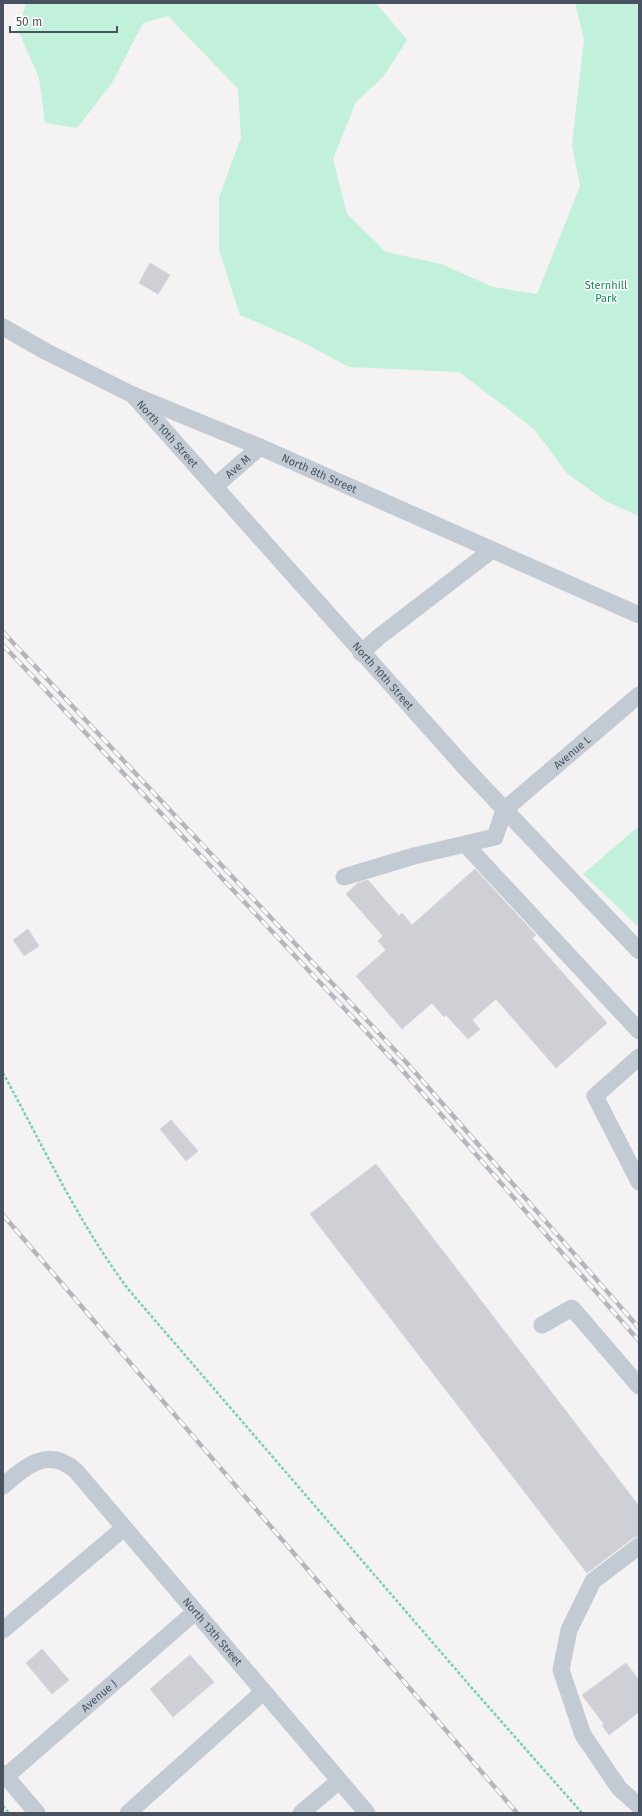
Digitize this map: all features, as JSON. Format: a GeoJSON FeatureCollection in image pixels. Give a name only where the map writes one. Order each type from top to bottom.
{"type":"FeatureCollection","features":[{"type":"Feature","properties":{"kind":"street","name":"North 8th Street"},"geometry":{"type":"LineString","coordinates":[[3,328],[52,355],[133,395],[260,447],[639,615]]}},
{"type":"Feature","properties":{"kind":"street","name":"North 10th Street"},"geometry":{"type":"LineString","coordinates":[[133,395],[361,653],[504,810],[639,951]]}},
{"type":"Feature","properties":{"kind":"street","name":"Ave M"},"geometry":{"type":"LineString","coordinates":[[215,486],[260,447]]}},
{"type":"Feature","properties":{"kind":"street"},"geometry":{"type":"LineString","coordinates":[[361,653],[380,636],[492,550]]}},
{"type":"Feature","properties":{"kind":"street","name":"Avenue L"},"geometry":{"type":"LineString","coordinates":[[504,810],[639,695]]}},
{"type":"Feature","properties":{"kind":"street"},"geometry":{"type":"LineString","coordinates":[[344,877],[414,856],[495,837],[504,810]]}},
{"type":"Feature","properties":{"kind":"street"},"geometry":{"type":"LineString","coordinates":[[465,844],[639,1031]]}},
{"type":"Feature","properties":{"kind":"street"},"geometry":{"type":"LineString","coordinates":[[639,1057],[595,1096],[639,1182]]}},
{"type":"Feature","properties":{"kind":"street"},"geometry":{"type":"LineString","coordinates":[[542,1325],[572,1308],[639,1386]]}},
{"type":"Feature","properties":{"kind":"street","name":"North 13th Street"},"geometry":{"type":"LineString","coordinates":[[3,1486],[29,1465],[51,1459],[66,1463],[76,1471],[367,1813]]}},
{"type":"Feature","properties":{"kind":"street"},"geometry":{"type":"LineString","coordinates":[[3,1630],[124,1528]]}},
{"type":"Feature","properties":{"kind":"street"},"geometry":{"type":"LineString","coordinates":[[639,1546],[593,1581],[569,1630],[561,1670],[583,1735],[619,1788],[639,1806]]}},
{"type":"Feature","properties":{"kind":"street","name":"Avenue J"},"geometry":{"type":"LineString","coordinates":[[4,1776],[195,1612]]}},
{"type":"Feature","properties":{"kind":"street"},"geometry":{"type":"LineString","coordinates":[[128,1813],[263,1692]]}},
{"type":"Feature","properties":{"kind":"street"},"geometry":{"type":"LineString","coordinates":[[4,1776],[37,1813]]}},
{"type":"Feature","properties":{"kind":"street"},"geometry":{"type":"LineString","coordinates":[[301,1813],[339,1781]]}},
{"type":"Feature","properties":{"kind":"path"},"geometry":{"type":"LineString","coordinates":[[3,1073],[86,1226],[108,1262],[128,1289],[471,1687],[582,1813]]}},
{"type":"Feature","properties":{"kind":"path"},"geometry":{"type":"LineString","coordinates":[[3,1806],[9,1813]]}},
{"type":"Feature","properties":{"kind":"green space","name":"Sternhill Park"},"geometry":{"type":"Polygon","coordinates":[[[26,3],[376,3],[407,40],[383,77],[356,102],[333,159],[347,214],[386,252],[441,264],[493,287],[537,294],[580,186],[572,145],[584,39],[575,3],[639,3],[639,516],[605,501],[567,473],[534,429],[459,372],[349,367],[302,342],[240,315],[219,250],[219,197],[241,138],[238,89],[168,16],[143,23],[112,83],[77,128],[45,123],[39,78],[18,30],[26,3]]]}},
{"type":"Feature","properties":{"kind":"green space"},"geometry":{"type":"Polygon","coordinates":[[[639,826],[639,927],[583,874],[639,826]]]}},
{"type":"Feature","properties":{"kind":"building"},"geometry":{"type":"Polygon","coordinates":[[[150,263],[170,275],[158,294],[139,283],[150,263]]]}},
{"type":"Feature","properties":{"kind":"building"},"geometry":{"type":"Polygon","coordinates":[[[475,869],[536,935],[532,938],[607,1023],[556,1068],[496,999],[472,1020],[480,1029],[468,1039],[446,1015],[444,1017],[432,1003],[402,1029],[356,976],[386,950],[378,941],[383,936],[346,894],[358,883],[368,880],[399,916],[402,913],[412,925],[475,869]]]}},
{"type":"Feature","properties":{"kind":"building"},"geometry":{"type":"Polygon","coordinates":[[[28,929],[39,946],[24,956],[13,940],[28,929]]]}},
{"type":"Feature","properties":{"kind":"building"},"geometry":{"type":"Polygon","coordinates":[[[171,1120],[198,1151],[186,1161],[160,1129],[171,1120]]]}},
{"type":"Feature","properties":{"kind":"building"},"geometry":{"type":"Polygon","coordinates":[[[376,1164],[639,1506],[639,1536],[633,1538],[587,1573],[310,1214],[376,1164]]]}},
{"type":"Feature","properties":{"kind":"building"},"geometry":{"type":"Polygon","coordinates":[[[42,1649],[69,1680],[52,1694],[26,1663],[42,1649]]]}},
{"type":"Feature","properties":{"kind":"building"},"geometry":{"type":"Polygon","coordinates":[[[190,1655],[214,1682],[173,1717],[150,1689],[190,1655]]]}},
{"type":"Feature","properties":{"kind":"building"},"geometry":{"type":"Polygon","coordinates":[[[626,1663],[639,1680],[639,1712],[609,1735],[602,1725],[604,1724],[582,1695],[626,1663]]]}},
{"type":"Feature","properties":{"kind":"railway"},"geometry":{"type":"LineString","coordinates":[[3,632],[406,1062],[639,1328]]}},
{"type":"Feature","properties":{"kind":"railway"},"geometry":{"type":"LineString","coordinates":[[3,645],[403,1071],[639,1341]]}},
{"type":"Feature","properties":{"kind":"railway"},"geometry":{"type":"LineString","coordinates":[[3,1215],[517,1813]]}}]}
